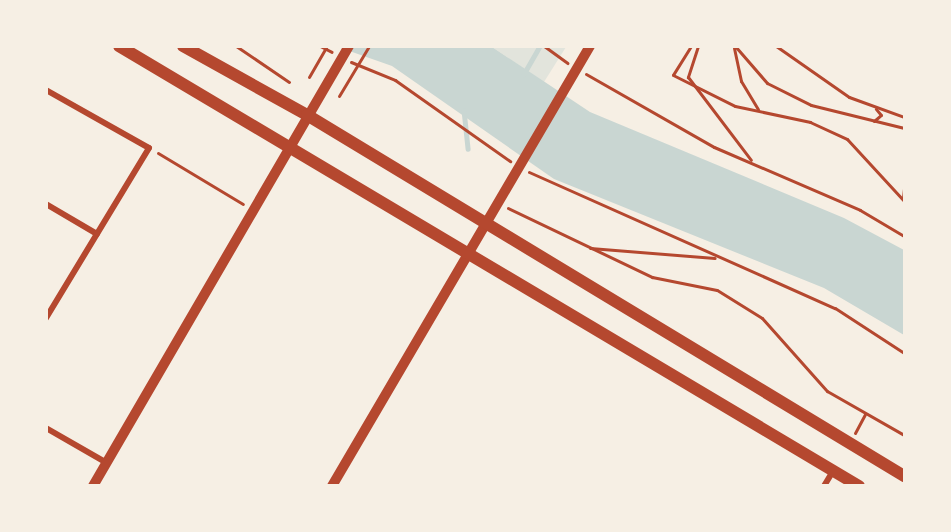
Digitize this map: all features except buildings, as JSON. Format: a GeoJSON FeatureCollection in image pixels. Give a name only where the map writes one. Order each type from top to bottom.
{"type":"FeatureCollection","features":[{"type":"Feature","properties":{"kind":"main road"},"geometry":{"type":"LineString","coordinates":[[119,46],[294,147],[859,486]]}},
{"type":"Feature","properties":{"kind":"main road"},"geometry":{"type":"LineString","coordinates":[[183,46],[307,115],[488,228],[904,476]]}},
{"type":"Feature","properties":{"kind":"street"},"geometry":{"type":"LineString","coordinates":[[93,486],[294,147],[307,115],[349,46]]}},
{"type":"Feature","properties":{"kind":"street"},"geometry":{"type":"LineString","coordinates":[[332,486],[488,228],[590,46]]}},
{"type":"Feature","properties":{"kind":"street"},"geometry":{"type":"LineString","coordinates":[[46,90],[149,147],[46,318]]}},
{"type":"Feature","properties":{"kind":"street"},"geometry":{"type":"LineString","coordinates":[[46,204],[97,234]]}},
{"type":"Feature","properties":{"kind":"street"},"geometry":{"type":"LineString","coordinates":[[46,428],[107,463]]}},
{"type":"Feature","properties":{"kind":"street"},"geometry":{"type":"LineString","coordinates":[[824,486],[833,470]]}},
{"type":"Feature","properties":{"kind":"path"},"geometry":{"type":"LineString","coordinates":[[320,46],[395,80],[457,129],[548,184],[835,308],[904,353]]}},
{"type":"Feature","properties":{"kind":"path"},"geometry":{"type":"LineString","coordinates":[[309,77],[327,46]]}},
{"type":"Feature","properties":{"kind":"path"},"geometry":{"type":"LineString","coordinates":[[339,96],[369,46]]}},
{"type":"Feature","properties":{"kind":"path"},"geometry":{"type":"LineString","coordinates":[[691,46],[672,75],[697,89],[847,139],[904,200]]}},
{"type":"Feature","properties":{"kind":"path"},"geometry":{"type":"LineString","coordinates":[[698,46],[688,77],[753,162]]}},
{"type":"Feature","properties":{"kind":"path"},"geometry":{"type":"LineString","coordinates":[[734,46],[741,81],[758,109]]}},
{"type":"Feature","properties":{"kind":"path"},"geometry":{"type":"LineString","coordinates":[[734,46],[767,83],[811,105],[904,128]]}},
{"type":"Feature","properties":{"kind":"path"},"geometry":{"type":"LineString","coordinates":[[776,46],[804,69],[875,108],[904,117]]}},
{"type":"Feature","properties":{"kind":"path"},"geometry":{"type":"LineString","coordinates":[[238,47],[289,82]]}},
{"type":"Feature","properties":{"kind":"path"},"geometry":{"type":"LineString","coordinates":[[545,48],[714,147],[753,162],[904,236]]}},
{"type":"Feature","properties":{"kind":"path"},"geometry":{"type":"LineString","coordinates":[[873,122],[881,115],[875,108]]}},
{"type":"Feature","properties":{"kind":"path"},"geometry":{"type":"LineString","coordinates":[[149,147],[256,212]]}},
{"type":"Feature","properties":{"kind":"path"},"geometry":{"type":"LineString","coordinates":[[904,188],[904,200]]}},
{"type":"Feature","properties":{"kind":"path"},"geometry":{"type":"LineString","coordinates":[[504,199],[585,248],[652,277],[717,290],[762,318],[827,391],[904,435]]}},
{"type":"Feature","properties":{"kind":"path"},"geometry":{"type":"LineString","coordinates":[[585,248],[718,258]]}},
{"type":"Feature","properties":{"kind":"path"},"geometry":{"type":"LineString","coordinates":[[849,443],[865,414]]}},
{"type":"Feature","properties":{"kind":"shaded area"},"geometry":{"type":"Polygon","coordinates":[[[338,47],[492,47],[590,112],[844,218],[904,250],[904,335],[824,288],[554,179],[392,66],[338,47]]]}},
{"type":"Feature","properties":{"kind":"shaded area"},"geometry":{"type":"Polygon","coordinates":[[[492,47],[566,47],[544,82],[492,47]]]}},
{"type":"Feature","properties":{"kind":"waterway"},"geometry":{"type":"LineString","coordinates":[[523,75],[540,46]]}},
{"type":"Feature","properties":{"kind":"waterway"},"geometry":{"type":"LineString","coordinates":[[464,110],[468,149]]}}]}
